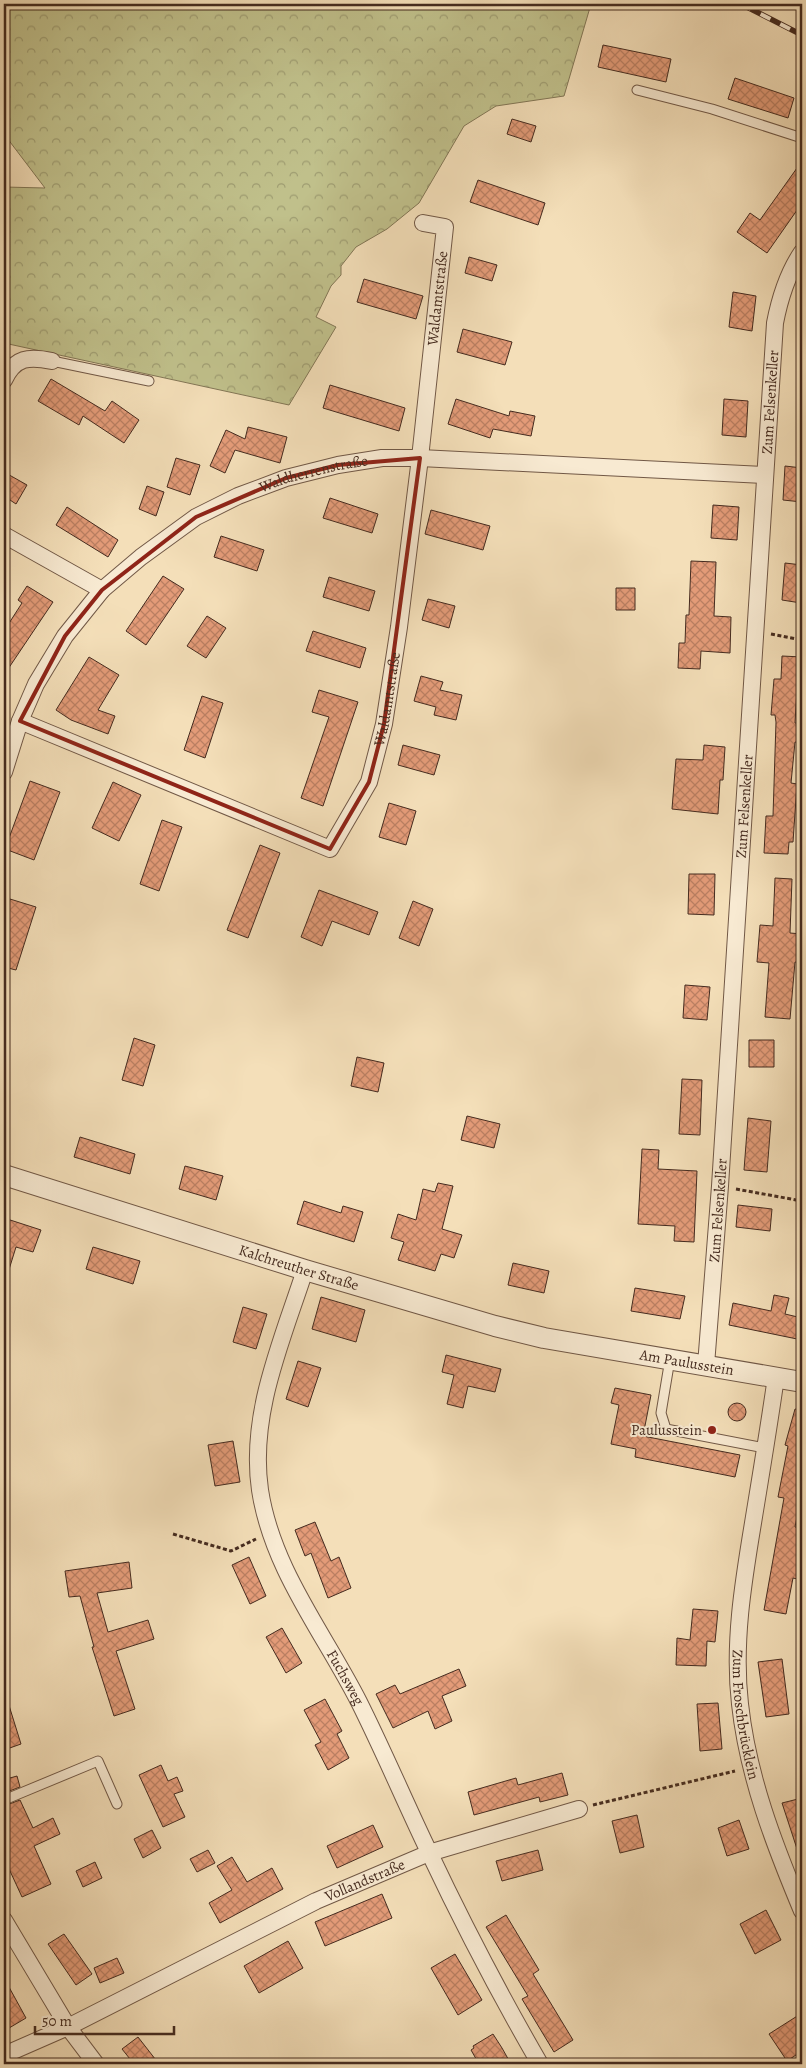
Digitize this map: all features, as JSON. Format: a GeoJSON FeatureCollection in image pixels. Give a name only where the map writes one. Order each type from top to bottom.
{"type":"FeatureCollection","features":[{"type":"Feature","properties":{"kind":"street","name":"Waldamtstraße"},"geometry":{"type":"LineString","coordinates":[[20,721],[330,849],[369,782],[384,724],[399,627],[420,458],[444,227],[423,223]]}},
{"type":"Feature","properties":{"kind":"street","name":"Zum Felsenkeller"},"geometry":{"type":"LineString","coordinates":[[706,1365],[720,1186],[775,323],[786,281],[802,252]]}},
{"type":"Feature","properties":{"kind":"street"},"geometry":{"type":"LineString","coordinates":[[4,380],[9,370],[20,360],[38,358],[52,361]]}},
{"type":"Feature","properties":{"kind":"street","name":"Waldherrenstraße"},"geometry":{"type":"LineString","coordinates":[[4,772],[20,721],[36,684],[65,636],[102,590],[141,557],[196,517],[238,496],[286,478],[338,465],[382,458],[420,458],[764,475]]}},
{"type":"Feature","properties":{"kind":"street"},"geometry":{"type":"LineString","coordinates":[[4,535],[102,590]]}},
{"type":"Feature","properties":{"kind":"street","name":"Kalchreuther Straße"},"geometry":{"type":"LineString","coordinates":[[4,1175],[305,1270],[495,1326],[544,1338],[598,1347]]}},
{"type":"Feature","properties":{"kind":"street","name":"Fuchsweg"},"geometry":{"type":"LineString","coordinates":[[305,1270],[267,1388],[260,1423],[260,1490],[271,1533],[278,1554],[294,1585],[358,1700],[429,1853],[502,1998],[540,2064]]}},
{"type":"Feature","properties":{"kind":"street","name":"Am Paulusstein"},"geometry":{"type":"LineString","coordinates":[[598,1347],[802,1382]]}},
{"type":"Feature","properties":{"kind":"street"},"geometry":{"type":"LineString","coordinates":[[765,1448],[776,1377]]}},
{"type":"Feature","properties":{"kind":"street","name":"Zum Froschbrücklein"},"geometry":{"type":"LineString","coordinates":[[765,1448],[741,1597],[738,1639],[740,1703],[750,1767],[779,1856],[802,1911]]}},
{"type":"Feature","properties":{"kind":"street","name":"Vollandstraße"},"geometry":{"type":"LineString","coordinates":[[4,2055],[68,2027],[316,1901],[429,1853],[579,1809]]}},
{"type":"Feature","properties":{"kind":"street"},"geometry":{"type":"LineString","coordinates":[[4,1920],[68,2027],[96,2064]]}},
{"type":"Feature","properties":{"kind":"lane"},"geometry":{"type":"LineString","coordinates":[[637,90],[712,109],[802,138]]}},
{"type":"Feature","properties":{"kind":"lane"},"geometry":{"type":"LineString","coordinates":[[52,361],[149,381]]}},
{"type":"Feature","properties":{"kind":"lane"},"geometry":{"type":"LineString","coordinates":[[670,1359],[661,1413],[666,1428],[765,1448]]}},
{"type":"Feature","properties":{"kind":"lane"},"geometry":{"type":"LineString","coordinates":[[4,1800],[98,1761],[117,1804]]}},
{"type":"Feature","properties":{"kind":"path"},"geometry":{"type":"LineString","coordinates":[[755,632],[802,640]]}},
{"type":"Feature","properties":{"kind":"path"},"geometry":{"type":"LineString","coordinates":[[720,1186],[802,1201]]}},
{"type":"Feature","properties":{"kind":"path"},"geometry":{"type":"LineString","coordinates":[[173,1534],[231,1551],[271,1533]]}},
{"type":"Feature","properties":{"kind":"path"},"geometry":{"type":"LineString","coordinates":[[579,1809],[750,1767]]}},
{"type":"Feature","properties":{"kind":"highlighted area"},"geometry":{"type":"Polygon","coordinates":[[[420,458],[384,724],[369,782],[330,849],[20,721],[65,636],[102,590],[196,517],[286,478],[338,465],[420,458]]]}},
{"type":"Feature","properties":{"kind":"green space"},"geometry":{"type":"Polygon","coordinates":[[[4,4],[591,4],[564,96],[496,106],[464,126],[419,203],[387,229],[356,247],[341,266],[341,275],[331,286],[316,317],[336,327],[289,405],[4,343],[4,187],[45,188],[4,134],[4,4]]]}},
{"type":"Feature","properties":{"kind":"building"},"geometry":{"type":"Polygon","coordinates":[[[603,45],[671,59],[666,82],[598,67],[603,45]]]}},
{"type":"Feature","properties":{"kind":"building"},"geometry":{"type":"Polygon","coordinates":[[[735,78],[794,98],[788,118],[728,99],[735,78]]]}},
{"type":"Feature","properties":{"kind":"building"},"geometry":{"type":"Polygon","coordinates":[[[512,119],[536,126],[531,142],[507,134],[512,119]]]}},
{"type":"Feature","properties":{"kind":"building"},"geometry":{"type":"Polygon","coordinates":[[[802,161],[802,203],[767,253],[737,232],[750,213],[760,220],[802,161]]]}},
{"type":"Feature","properties":{"kind":"building"},"geometry":{"type":"Polygon","coordinates":[[[478,180],[545,203],[538,225],[470,202],[478,180]]]}},
{"type":"Feature","properties":{"kind":"building"},"geometry":{"type":"Polygon","coordinates":[[[469,257],[497,265],[492,281],[465,273],[469,257]]]}},
{"type":"Feature","properties":{"kind":"building"},"geometry":{"type":"Polygon","coordinates":[[[364,279],[423,296],[416,319],[357,302],[364,279]]]}},
{"type":"Feature","properties":{"kind":"building"},"geometry":{"type":"Polygon","coordinates":[[[733,292],[756,296],[752,331],[729,327],[733,292]]]}},
{"type":"Feature","properties":{"kind":"building"},"geometry":{"type":"Polygon","coordinates":[[[463,329],[512,342],[505,365],[457,352],[463,329]]]}},
{"type":"Feature","properties":{"kind":"building"},"geometry":{"type":"Polygon","coordinates":[[[51,379],[105,411],[112,401],[139,420],[124,443],[83,416],[79,425],[38,401],[51,379]]]}},
{"type":"Feature","properties":{"kind":"building"},"geometry":{"type":"Polygon","coordinates":[[[330,385],[405,408],[399,431],[323,408],[330,385]]]}},
{"type":"Feature","properties":{"kind":"building"},"geometry":{"type":"Polygon","coordinates":[[[456,399],[509,416],[510,411],[535,416],[531,436],[493,429],[490,438],[448,424],[456,399]]]}},
{"type":"Feature","properties":{"kind":"building"},"geometry":{"type":"Polygon","coordinates":[[[724,399],[748,401],[746,437],[722,435],[724,399]]]}},
{"type":"Feature","properties":{"kind":"building"},"geometry":{"type":"Polygon","coordinates":[[[248,427],[287,437],[280,463],[235,450],[225,473],[210,466],[226,430],[245,439],[248,427]]]}},
{"type":"Feature","properties":{"kind":"building"},"geometry":{"type":"Polygon","coordinates":[[[176,458],[200,465],[190,495],[167,487],[176,458]]]}},
{"type":"Feature","properties":{"kind":"building"},"geometry":{"type":"Polygon","coordinates":[[[785,466],[802,468],[802,502],[783,500],[785,466]]]}},
{"type":"Feature","properties":{"kind":"building"},"geometry":{"type":"Polygon","coordinates":[[[4,472],[27,485],[16,504],[4,496],[4,472]]]}},
{"type":"Feature","properties":{"kind":"building"},"geometry":{"type":"Polygon","coordinates":[[[147,486],[164,492],[156,516],[139,509],[147,486]]]}},
{"type":"Feature","properties":{"kind":"building"},"geometry":{"type":"Polygon","coordinates":[[[330,498],[378,514],[372,533],[323,518],[330,498]]]}},
{"type":"Feature","properties":{"kind":"building"},"geometry":{"type":"Polygon","coordinates":[[[713,505],[739,507],[737,540],[711,538],[713,505]]]}},
{"type":"Feature","properties":{"kind":"building"},"geometry":{"type":"Polygon","coordinates":[[[67,507],[118,540],[108,557],[56,525],[67,507]]]}},
{"type":"Feature","properties":{"kind":"building"},"geometry":{"type":"Polygon","coordinates":[[[431,510],[490,526],[483,550],[425,534],[431,510]]]}},
{"type":"Feature","properties":{"kind":"building"},"geometry":{"type":"Polygon","coordinates":[[[221,536],[264,550],[257,571],[214,557],[221,536]]]}},
{"type":"Feature","properties":{"kind":"building"},"geometry":{"type":"Polygon","coordinates":[[[691,561],[716,562],[714,616],[731,617],[730,653],[701,651],[700,669],[678,668],[679,643],[685,643],[686,615],[689,615],[691,561]]]}},
{"type":"Feature","properties":{"kind":"building"},"geometry":{"type":"Polygon","coordinates":[[[785,563],[802,565],[801,603],[782,600],[785,563]]]}},
{"type":"Feature","properties":{"kind":"building"},"geometry":{"type":"Polygon","coordinates":[[[163,576],[184,589],[146,645],[126,631],[163,576]]]}},
{"type":"Feature","properties":{"kind":"building"},"geometry":{"type":"Polygon","coordinates":[[[329,577],[375,591],[369,611],[323,597],[329,577]]]}},
{"type":"Feature","properties":{"kind":"building"},"geometry":{"type":"Polygon","coordinates":[[[27,586],[53,602],[4,675],[4,631],[22,603],[18,600],[27,586]]]}},
{"type":"Feature","properties":{"kind":"building"},"geometry":{"type":"Polygon","coordinates":[[[616,588],[635,588],[635,610],[616,610],[616,588]]]}},
{"type":"Feature","properties":{"kind":"building"},"geometry":{"type":"Polygon","coordinates":[[[428,599],[455,606],[449,628],[422,620],[428,599]]]}},
{"type":"Feature","properties":{"kind":"building"},"geometry":{"type":"Polygon","coordinates":[[[207,616],[226,628],[206,658],[187,646],[207,616]]]}},
{"type":"Feature","properties":{"kind":"building"},"geometry":{"type":"Polygon","coordinates":[[[313,631],[366,648],[360,668],[306,651],[313,631]]]}},
{"type":"Feature","properties":{"kind":"building"},"geometry":{"type":"Polygon","coordinates":[[[782,656],[802,657],[802,671],[798,671],[795,723],[802,723],[802,743],[795,742],[791,783],[797,784],[793,842],[789,842],[788,854],[764,853],[766,816],[773,816],[776,722],[775,715],[771,715],[774,679],[781,679],[782,656]]]}},
{"type":"Feature","properties":{"kind":"building"},"geometry":{"type":"Polygon","coordinates":[[[89,657],[119,675],[98,710],[115,716],[108,734],[71,720],[56,710],[89,657]]]}},
{"type":"Feature","properties":{"kind":"building"},"geometry":{"type":"Polygon","coordinates":[[[421,676],[443,682],[440,690],[462,695],[456,720],[434,715],[436,707],[414,701],[421,676]]]}},
{"type":"Feature","properties":{"kind":"building"},"geometry":{"type":"Polygon","coordinates":[[[319,690],[358,702],[323,806],[301,798],[329,717],[312,712],[319,690]]]}},
{"type":"Feature","properties":{"kind":"building"},"geometry":{"type":"Polygon","coordinates":[[[202,696],[223,703],[205,758],[184,750],[202,696]]]}},
{"type":"Feature","properties":{"kind":"building"},"geometry":{"type":"Polygon","coordinates":[[[403,745],[440,755],[434,775],[398,765],[403,745]]]}},
{"type":"Feature","properties":{"kind":"building"},"geometry":{"type":"Polygon","coordinates":[[[704,745],[725,747],[723,780],[720,780],[718,814],[672,809],[676,759],[703,760],[704,745]]]}},
{"type":"Feature","properties":{"kind":"building"},"geometry":{"type":"Polygon","coordinates":[[[30,781],[60,792],[34,860],[5,849],[30,781]]]}},
{"type":"Feature","properties":{"kind":"building"},"geometry":{"type":"Polygon","coordinates":[[[113,782],[141,795],[119,841],[92,828],[113,782]]]}},
{"type":"Feature","properties":{"kind":"building"},"geometry":{"type":"Polygon","coordinates":[[[389,803],[416,811],[406,845],[379,837],[389,803]]]}},
{"type":"Feature","properties":{"kind":"building"},"geometry":{"type":"Polygon","coordinates":[[[162,820],[182,827],[159,891],[140,884],[162,820]]]}},
{"type":"Feature","properties":{"kind":"building"},"geometry":{"type":"Polygon","coordinates":[[[260,845],[280,853],[248,938],[227,930],[260,845]]]}},
{"type":"Feature","properties":{"kind":"building"},"geometry":{"type":"Polygon","coordinates":[[[689,874],[715,874],[714,915],[688,914],[689,874]]]}},
{"type":"Feature","properties":{"kind":"building"},"geometry":{"type":"Polygon","coordinates":[[[775,878],[792,879],[790,933],[802,934],[802,963],[795,962],[790,1019],[765,1017],[769,963],[757,962],[760,925],[773,926],[775,878]]]}},
{"type":"Feature","properties":{"kind":"building"},"geometry":{"type":"Polygon","coordinates":[[[319,890],[378,912],[369,935],[332,921],[322,946],[301,937],[319,890]]]}},
{"type":"Feature","properties":{"kind":"building"},"geometry":{"type":"Polygon","coordinates":[[[10,899],[36,907],[16,970],[4,967],[4,919],[10,899]]]}},
{"type":"Feature","properties":{"kind":"building"},"geometry":{"type":"Polygon","coordinates":[[[413,901],[433,909],[419,946],[399,938],[413,901]]]}},
{"type":"Feature","properties":{"kind":"building"},"geometry":{"type":"Polygon","coordinates":[[[685,985],[710,987],[707,1020],[683,1018],[685,985]]]}},
{"type":"Feature","properties":{"kind":"building"},"geometry":{"type":"Polygon","coordinates":[[[134,1038],[155,1045],[143,1086],[122,1080],[134,1038]]]}},
{"type":"Feature","properties":{"kind":"building"},"geometry":{"type":"Polygon","coordinates":[[[749,1040],[774,1040],[774,1067],[749,1067],[749,1040]]]}},
{"type":"Feature","properties":{"kind":"building"},"geometry":{"type":"Polygon","coordinates":[[[357,1057],[384,1063],[378,1092],[351,1086],[357,1057]]]}},
{"type":"Feature","properties":{"kind":"building"},"geometry":{"type":"Polygon","coordinates":[[[682,1079],[702,1080],[700,1135],[679,1134],[682,1079]]]}},
{"type":"Feature","properties":{"kind":"building"},"geometry":{"type":"Polygon","coordinates":[[[467,1116],[500,1124],[494,1148],[461,1140],[467,1116]]]}},
{"type":"Feature","properties":{"kind":"building"},"geometry":{"type":"Polygon","coordinates":[[[748,1118],[771,1121],[767,1172],[744,1170],[748,1118]]]}},
{"type":"Feature","properties":{"kind":"building"},"geometry":{"type":"Polygon","coordinates":[[[80,1137],[135,1154],[130,1174],[74,1157],[80,1137]]]}},
{"type":"Feature","properties":{"kind":"building"},"geometry":{"type":"Polygon","coordinates":[[[642,1149],[659,1150],[658,1169],[697,1171],[694,1242],[674,1241],[675,1226],[638,1224],[642,1149]]]}},
{"type":"Feature","properties":{"kind":"building"},"geometry":{"type":"Polygon","coordinates":[[[185,1166],[223,1176],[216,1200],[179,1189],[185,1166]]]}},
{"type":"Feature","properties":{"kind":"building"},"geometry":{"type":"Polygon","coordinates":[[[438,1183],[453,1186],[442,1229],[462,1235],[454,1258],[441,1254],[435,1271],[398,1260],[404,1242],[391,1238],[398,1214],[416,1220],[423,1189],[435,1192],[438,1183]]]}},
{"type":"Feature","properties":{"kind":"building"},"geometry":{"type":"Polygon","coordinates":[[[304,1201],[341,1213],[343,1206],[363,1212],[354,1242],[297,1224],[304,1201]]]}},
{"type":"Feature","properties":{"kind":"building"},"geometry":{"type":"Polygon","coordinates":[[[738,1205],[772,1209],[770,1231],[736,1227],[738,1205]]]}},
{"type":"Feature","properties":{"kind":"building"},"geometry":{"type":"Polygon","coordinates":[[[4,1218],[41,1230],[33,1252],[16,1247],[7,1276],[4,1275],[4,1218]]]}},
{"type":"Feature","properties":{"kind":"building"},"geometry":{"type":"Polygon","coordinates":[[[93,1247],[140,1261],[133,1284],[86,1269],[93,1247]]]}},
{"type":"Feature","properties":{"kind":"building"},"geometry":{"type":"Polygon","coordinates":[[[513,1263],[549,1271],[544,1293],[508,1285],[513,1263]]]}},
{"type":"Feature","properties":{"kind":"building"},"geometry":{"type":"Polygon","coordinates":[[[635,1288],[685,1296],[680,1319],[631,1311],[635,1288]]]}},
{"type":"Feature","properties":{"kind":"building"},"geometry":{"type":"Polygon","coordinates":[[[774,1295],[789,1298],[785,1314],[802,1318],[802,1340],[729,1325],[733,1303],[771,1311],[774,1295]]]}},
{"type":"Feature","properties":{"kind":"building"},"geometry":{"type":"Polygon","coordinates":[[[321,1297],[365,1310],[356,1342],[312,1329],[321,1297]]]}},
{"type":"Feature","properties":{"kind":"building"},"geometry":{"type":"Polygon","coordinates":[[[243,1307],[267,1314],[256,1349],[233,1342],[243,1307]]]}},
{"type":"Feature","properties":{"kind":"building"},"geometry":{"type":"Polygon","coordinates":[[[446,1355],[501,1369],[495,1392],[468,1386],[463,1408],[447,1404],[454,1375],[442,1372],[446,1355]]]}},
{"type":"Feature","properties":{"kind":"building"},"geometry":{"type":"Polygon","coordinates":[[[298,1361],[321,1368],[308,1407],[286,1399],[298,1361]]]}},
{"type":"Feature","properties":{"kind":"building"},"geometry":{"type":"Polygon","coordinates":[[[615,1388],[651,1395],[643,1436],[740,1455],[735,1477],[635,1457],[636,1449],[611,1444],[619,1405],[611,1403],[615,1388]]]}},
{"type":"Feature","properties":{"kind":"building"},"geometry":{"type":"Polygon","coordinates":[[[737,1403],[743,1406],[746,1412],[743,1418],[737,1421],[731,1418],[728,1412],[731,1406],[737,1403]]]}},
{"type":"Feature","properties":{"kind":"building"},"geometry":{"type":"Polygon","coordinates":[[[795,1409],[802,1410],[802,1491],[795,1527],[802,1528],[802,1580],[793,1578],[786,1614],[764,1610],[784,1498],[778,1497],[788,1446],[785,1445],[795,1409]]]}},
{"type":"Feature","properties":{"kind":"building"},"geometry":{"type":"Polygon","coordinates":[[[233,1441],[240,1482],[215,1486],[208,1445],[233,1441]]]}},
{"type":"Feature","properties":{"kind":"building"},"geometry":{"type":"Polygon","coordinates":[[[315,1522],[331,1561],[339,1557],[351,1588],[328,1598],[311,1553],[305,1556],[295,1530],[315,1522]]]}},
{"type":"Feature","properties":{"kind":"building"},"geometry":{"type":"Polygon","coordinates":[[[249,1557],[266,1596],[250,1604],[232,1565],[249,1557]]]}},
{"type":"Feature","properties":{"kind":"building"},"geometry":{"type":"Polygon","coordinates":[[[129,1562],[132,1588],[97,1593],[108,1632],[148,1620],[154,1639],[116,1651],[135,1709],[114,1716],[92,1647],[94,1647],[80,1596],[69,1597],[65,1571],[129,1562]]]}},
{"type":"Feature","properties":{"kind":"building"},"geometry":{"type":"Polygon","coordinates":[[[693,1609],[718,1611],[715,1642],[707,1641],[706,1666],[676,1665],[677,1638],[690,1640],[693,1609]]]}},
{"type":"Feature","properties":{"kind":"building"},"geometry":{"type":"Polygon","coordinates":[[[282,1628],[302,1663],[286,1673],[266,1637],[282,1628]]]}},
{"type":"Feature","properties":{"kind":"building"},"geometry":{"type":"Polygon","coordinates":[[[782,1659],[789,1714],[766,1717],[758,1662],[782,1659]]]}},
{"type":"Feature","properties":{"kind":"building"},"geometry":{"type":"Polygon","coordinates":[[[459,1669],[466,1686],[442,1696],[452,1721],[435,1729],[428,1711],[393,1728],[376,1694],[395,1685],[400,1694],[459,1669]]]}},
{"type":"Feature","properties":{"kind":"building"},"geometry":{"type":"Polygon","coordinates":[[[7,1699],[21,1744],[4,1750],[4,1700],[7,1699]]]}},
{"type":"Feature","properties":{"kind":"building"},"geometry":{"type":"Polygon","coordinates":[[[325,1699],[342,1731],[337,1734],[349,1758],[328,1770],[315,1745],[321,1742],[304,1710],[325,1699]]]}},
{"type":"Feature","properties":{"kind":"building"},"geometry":{"type":"Polygon","coordinates":[[[718,1703],[722,1749],[700,1751],[697,1704],[718,1703]]]}},
{"type":"Feature","properties":{"kind":"building"},"geometry":{"type":"Polygon","coordinates":[[[4,1765],[10,1778],[17,1776],[20,1787],[4,1793],[4,1765]]]}},
{"type":"Feature","properties":{"kind":"building"},"geometry":{"type":"Polygon","coordinates":[[[161,1765],[168,1781],[177,1777],[183,1791],[174,1794],[185,1817],[163,1827],[139,1775],[161,1765]]]}},
{"type":"Feature","properties":{"kind":"building"},"geometry":{"type":"Polygon","coordinates":[[[562,1773],[568,1795],[540,1802],[539,1797],[474,1815],[468,1792],[516,1778],[518,1785],[562,1773]]]}},
{"type":"Feature","properties":{"kind":"building"},"geometry":{"type":"Polygon","coordinates":[[[802,1798],[802,1854],[799,1855],[782,1803],[802,1798]]]}},
{"type":"Feature","properties":{"kind":"building"},"geometry":{"type":"Polygon","coordinates":[[[20,1800],[33,1828],[53,1818],[60,1834],[34,1846],[51,1884],[22,1897],[4,1858],[4,1806],[20,1800]]]}},
{"type":"Feature","properties":{"kind":"building"},"geometry":{"type":"Polygon","coordinates":[[[637,1815],[644,1847],[620,1853],[612,1821],[637,1815]]]}},
{"type":"Feature","properties":{"kind":"building"},"geometry":{"type":"Polygon","coordinates":[[[739,1820],[749,1849],[727,1856],[718,1828],[739,1820]]]}},
{"type":"Feature","properties":{"kind":"building"},"geometry":{"type":"Polygon","coordinates":[[[373,1825],[383,1847],[337,1868],[327,1846],[373,1825]]]}},
{"type":"Feature","properties":{"kind":"building"},"geometry":{"type":"Polygon","coordinates":[[[152,1830],[161,1848],[143,1858],[134,1839],[152,1830]]]}},
{"type":"Feature","properties":{"kind":"building"},"geometry":{"type":"Polygon","coordinates":[[[208,1850],[215,1863],[197,1872],[190,1859],[208,1850]]]}},
{"type":"Feature","properties":{"kind":"building"},"geometry":{"type":"Polygon","coordinates":[[[538,1850],[543,1870],[502,1881],[496,1861],[538,1850]]]}},
{"type":"Feature","properties":{"kind":"building"},"geometry":{"type":"Polygon","coordinates":[[[232,1857],[247,1882],[272,1868],[283,1889],[220,1923],[209,1903],[232,1890],[217,1866],[232,1857]]]}},
{"type":"Feature","properties":{"kind":"building"},"geometry":{"type":"Polygon","coordinates":[[[95,1862],[102,1878],[83,1887],[76,1871],[95,1862]]]}},
{"type":"Feature","properties":{"kind":"building"},"geometry":{"type":"Polygon","coordinates":[[[382,1894],[392,1918],[325,1946],[315,1922],[382,1894]]]}},
{"type":"Feature","properties":{"kind":"building"},"geometry":{"type":"Polygon","coordinates":[[[766,1910],[781,1940],[755,1954],[740,1924],[766,1910]]]}},
{"type":"Feature","properties":{"kind":"building"},"geometry":{"type":"Polygon","coordinates":[[[506,1915],[539,1970],[533,1974],[573,2040],[554,2052],[522,1999],[528,1996],[486,1927],[506,1915]]]}},
{"type":"Feature","properties":{"kind":"building"},"geometry":{"type":"Polygon","coordinates":[[[64,1934],[92,1974],[76,1985],[48,1944],[64,1934]]]}},
{"type":"Feature","properties":{"kind":"building"},"geometry":{"type":"Polygon","coordinates":[[[288,1941],[303,1968],[259,1993],[244,1966],[288,1941]]]}},
{"type":"Feature","properties":{"kind":"building"},"geometry":{"type":"Polygon","coordinates":[[[455,1954],[482,2000],[458,2015],[431,1968],[455,1954]]]}},
{"type":"Feature","properties":{"kind":"building"},"geometry":{"type":"Polygon","coordinates":[[[117,1958],[124,1973],[100,1983],[94,1968],[117,1958]]]}},
{"type":"Feature","properties":{"kind":"building"},"geometry":{"type":"Polygon","coordinates":[[[4,1978],[26,2018],[4,2031],[4,1978]]]}},
{"type":"Feature","properties":{"kind":"building"},"geometry":{"type":"Polygon","coordinates":[[[802,2013],[802,2051],[787,2061],[769,2034],[802,2013]]]}},
{"type":"Feature","properties":{"kind":"building"},"geometry":{"type":"Polygon","coordinates":[[[493,2034],[511,2064],[479,2064],[471,2050],[474,2048],[473,2046],[493,2034]]]}},
{"type":"Feature","properties":{"kind":"building"},"geometry":{"type":"Polygon","coordinates":[[[138,2037],[159,2064],[134,2064],[122,2049],[138,2037]]]}},
{"type":"Feature","properties":{"kind":"railway"},"geometry":{"type":"LineString","coordinates":[[741,4],[802,35]]}},
{"type":"Feature","properties":{"kind":"place","name":"Paulusstein"},"geometry":{"type":"Point","coordinates":[712,1430]}}]}
